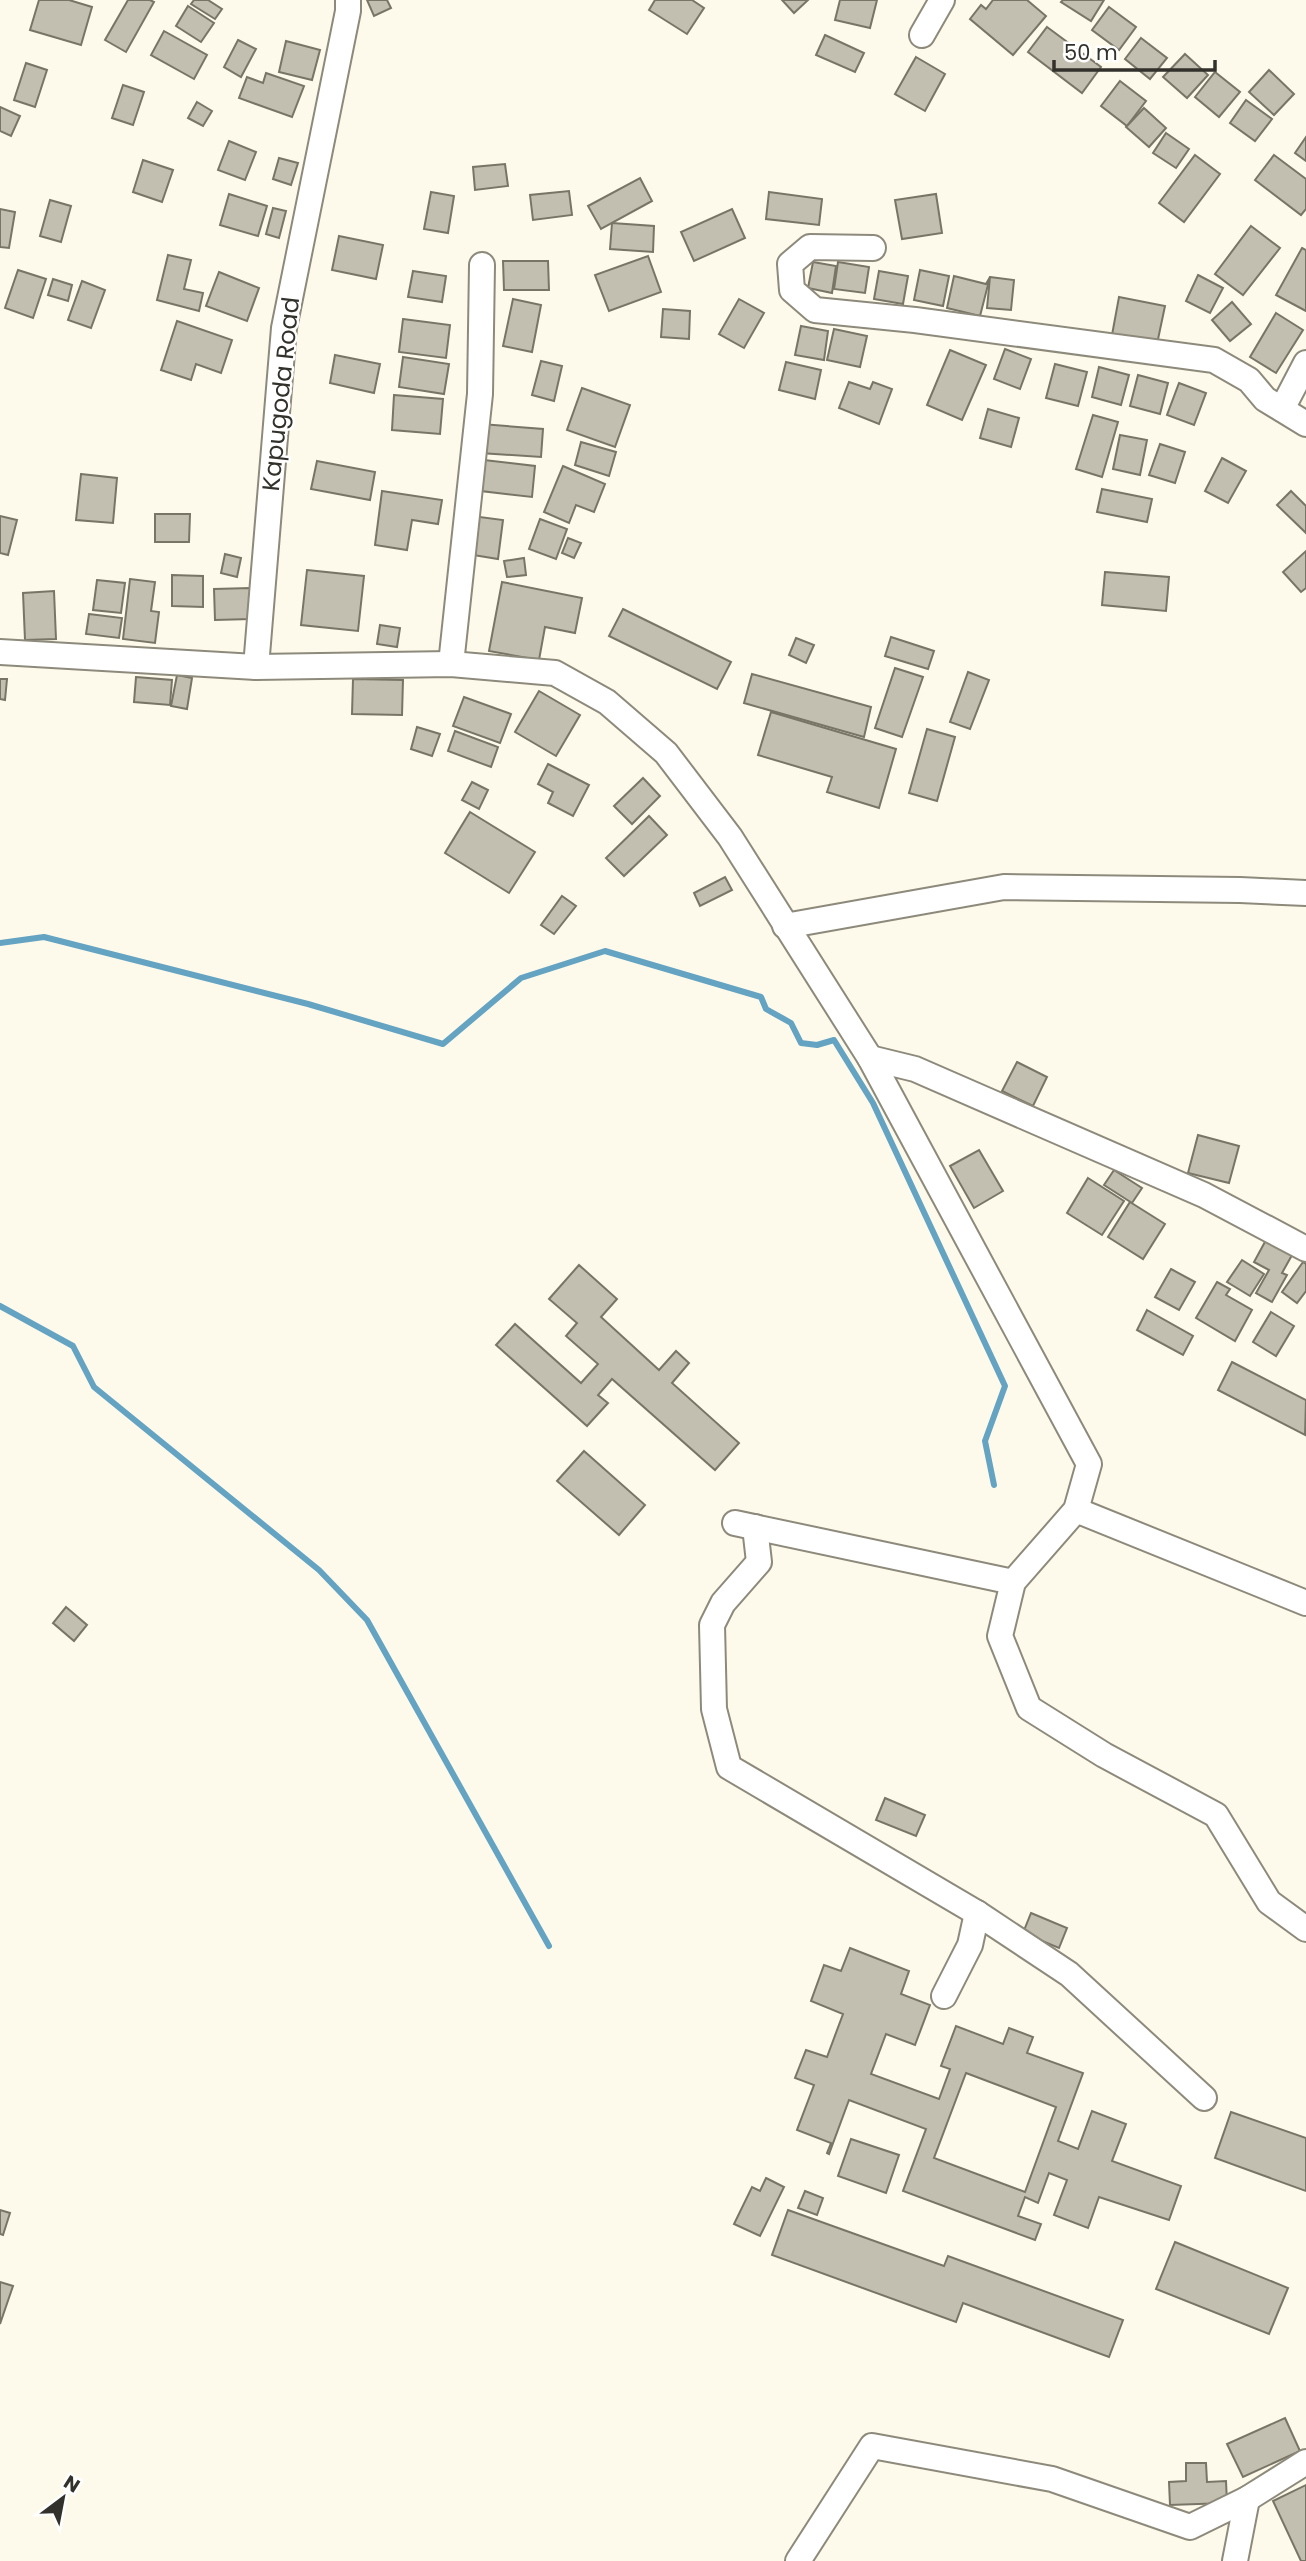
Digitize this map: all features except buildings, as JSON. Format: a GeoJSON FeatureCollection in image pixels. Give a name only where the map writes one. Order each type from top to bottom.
{"type":"FeatureCollection","features":[{"type":"Feature","properties":{"kind":"street","name":"Kapugoda Road"},"geometry":{"type":"LineString","coordinates":[[256,667],[284,328],[348,11],[348,0]]}},
{"type":"Feature","properties":{"kind":"street"},"geometry":{"type":"LineString","coordinates":[[922,35],[942,0]]}},
{"type":"Feature","properties":{"kind":"street"},"geometry":{"type":"LineString","coordinates":[[873,248],[810,247],[790,264],[792,290],[815,310],[915,320],[1214,360],[1249,380],[1265,399],[1306,424]]}},
{"type":"Feature","properties":{"kind":"street"},"geometry":{"type":"LineString","coordinates":[[451,664],[480,394],[482,265]]}},
{"type":"Feature","properties":{"kind":"street"},"geometry":{"type":"LineString","coordinates":[[1282,409],[1306,363]]}},
{"type":"Feature","properties":{"kind":"street"},"geometry":{"type":"LineString","coordinates":[[0,652],[256,667],[451,664],[555,673],[607,702],[666,753],[730,836],[870,1058],[1089,1464],[1076,1510],[1013,1582],[1000,1636],[1029,1708],[1104,1755],[1216,1815],[1269,1902],[1306,1929]]}},
{"type":"Feature","properties":{"kind":"street"},"geometry":{"type":"LineString","coordinates":[[785,926],[1004,887],[1306,893]]}},
{"type":"Feature","properties":{"kind":"street"},"geometry":{"type":"LineString","coordinates":[[870,1058],[915,1069],[1204,1195],[1306,1249]]}},
{"type":"Feature","properties":{"kind":"street"},"geometry":{"type":"LineString","coordinates":[[1076,1510],[1306,1603]]}},
{"type":"Feature","properties":{"kind":"street"},"geometry":{"type":"LineString","coordinates":[[1013,1582],[745,1525],[759,1562],[723,1603],[712,1625],[714,1709],[729,1767],[977,1913],[1069,1974],[1204,2098]]}},
{"type":"Feature","properties":{"kind":"street"},"geometry":{"type":"LineString","coordinates":[[943,1996],[970,1945],[977,1913]]}},
{"type":"Feature","properties":{"kind":"street"},"geometry":{"type":"LineString","coordinates":[[798,2561],[872,2446],[1052,2479],[1190,2527],[1247,2499],[1306,2462]]}},
{"type":"Feature","properties":{"kind":"street"},"geometry":{"type":"LineString","coordinates":[[1234,2561],[1247,2499]]}},
{"type":"Feature","properties":{"kind":"waterway"},"geometry":{"type":"LineString","coordinates":[[0,943],[44,937],[308,1004],[443,1044],[521,978],[605,951],[761,997],[766,1009],[791,1023],[801,1043],[817,1045],[834,1040],[873,1103],[1005,1386],[985,1441],[994,1485]]}},
{"type":"Feature","properties":{"kind":"waterway"},"geometry":{"type":"LineString","coordinates":[[0,1306],[73,1346],[94,1387],[319,1570],[367,1620],[549,1946]]}}]}
